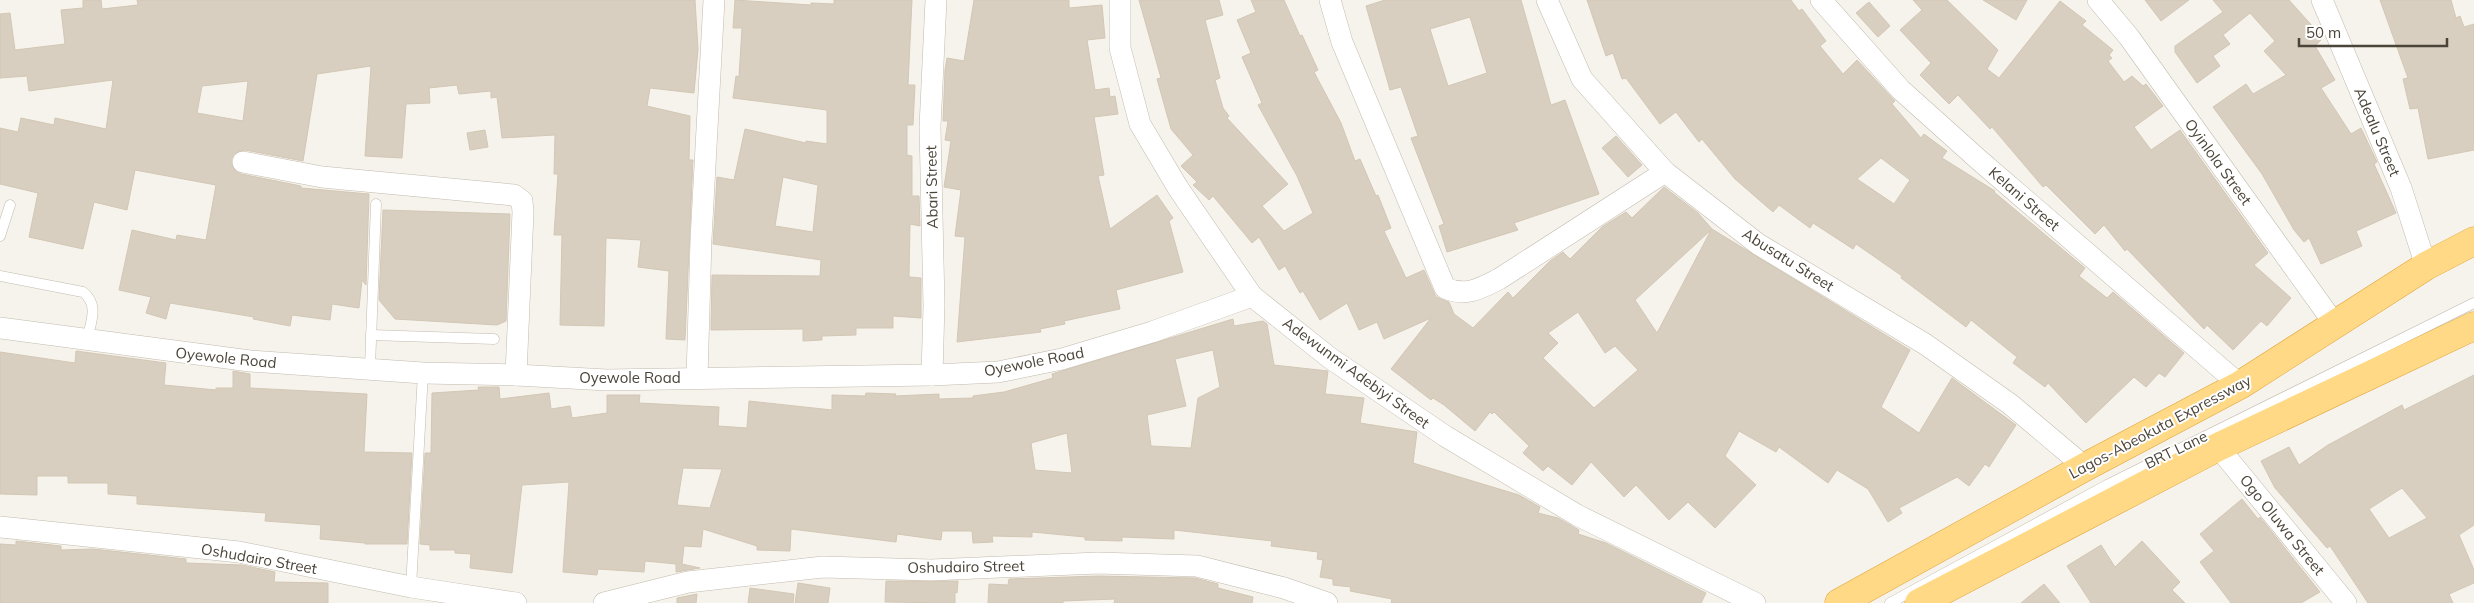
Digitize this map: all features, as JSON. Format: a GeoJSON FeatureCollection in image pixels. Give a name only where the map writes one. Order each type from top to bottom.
{"type":"FeatureCollection","features":[{"type":"Feature","properties":{"kind":"highway","name":"Lagos-Abeokuta Expressway"},"geometry":{"type":"LineString","coordinates":[[1838,603],[2085,467],[2240,385],[2336,326],[2426,266],[2474,241]]}},
{"type":"Feature","properties":{"kind":"highway"},"geometry":{"type":"LineString","coordinates":[[1920,603],[2218,447],[2472,319]]}},
{"type":"Feature","properties":{"kind":"street"},"geometry":{"type":"LineString","coordinates":[[697,378],[701,239],[714,0]]}},
{"type":"Feature","properties":{"kind":"street","name":"Abari Street"},"geometry":{"type":"LineString","coordinates":[[932,375],[934,305],[930,128],[936,0]]}},
{"type":"Feature","properties":{"kind":"street","name":"Adewunmi Adebiyi Street"},"geometry":{"type":"LineString","coordinates":[[1120,0],[1120,48],[1140,124],[1178,188],[1252,296],[1330,358],[1446,436],[1577,515],[1755,603]]}},
{"type":"Feature","properties":{"kind":"street"},"geometry":{"type":"LineString","coordinates":[[1330,0],[1342,42],[1445,288],[1456,293],[1472,292],[1499,279],[1665,172]]}},
{"type":"Feature","properties":{"kind":"street","name":"Abusatu Street"},"geometry":{"type":"LineString","coordinates":[[1547,0],[1582,79],[1665,172],[1758,244],[1924,344],[2010,404],[2085,467]]}},
{"type":"Feature","properties":{"kind":"street","name":"Kelani Street"},"geometry":{"type":"LineString","coordinates":[[1821,0],[1901,90],[1979,160],[2240,385]]}},
{"type":"Feature","properties":{"kind":"street","name":"Oyinlola Street"},"geometry":{"type":"LineString","coordinates":[[2098,0],[2129,37],[2336,326]]}},
{"type":"Feature","properties":{"kind":"street","name":"Adealu Street"},"geometry":{"type":"LineString","coordinates":[[2322,0],[2401,188],[2426,266]]}},
{"type":"Feature","properties":{"kind":"street"},"geometry":{"type":"LineString","coordinates":[[243,162],[322,177],[514,195],[522,201],[516,374]]}},
{"type":"Feature","properties":{"kind":"street","name":"Oyewole Road"},"geometry":{"type":"LineString","coordinates":[[0,328],[250,362],[370,368],[423,373],[516,374],[606,380],[932,375],[998,372],[1062,360],[1152,332],[1252,296]]}},
{"type":"Feature","properties":{"kind":"street","name":"Ogo Oluwa Street"},"geometry":{"type":"LineString","coordinates":[[2218,447],[2346,603]]}},
{"type":"Feature","properties":{"kind":"street","name":"Oshudairo Street"},"geometry":{"type":"LineString","coordinates":[[0,527],[239,552],[411,587],[516,603]]}},
{"type":"Feature","properties":{"kind":"street","name":"Oshudairo Street"},"geometry":{"type":"LineString","coordinates":[[604,603],[688,582],[823,567],[931,570],[1098,563],[1197,566],[1284,588],[1327,603]]}},
{"type":"Feature","properties":{"kind":"lane"},"geometry":{"type":"LineString","coordinates":[[370,368],[376,204]]}},
{"type":"Feature","properties":{"kind":"lane"},"geometry":{"type":"LineString","coordinates":[[0,236],[10,205]]}},
{"type":"Feature","properties":{"kind":"lane"},"geometry":{"type":"LineString","coordinates":[[0,276],[83,292],[90,297],[94,307],[87,341]]}},
{"type":"Feature","properties":{"kind":"lane"},"geometry":{"type":"LineString","coordinates":[[2472,319],[2474,294]]}},
{"type":"Feature","properties":{"kind":"lane","name":"BRT Lane"},"geometry":{"type":"LineString","coordinates":[[1890,603],[2107,485],[2472,319]]}},
{"type":"Feature","properties":{"kind":"lane"},"geometry":{"type":"LineString","coordinates":[[371,335],[494,339]]}},
{"type":"Feature","properties":{"kind":"lane"},"geometry":{"type":"LineString","coordinates":[[411,587],[423,373]]}},
{"type":"Feature","properties":{"kind":"building"},"geometry":{"type":"Polygon","coordinates":[[[83,0],[101,0],[102,9],[138,5],[137,0],[695,0],[698,49],[694,93],[650,88],[647,106],[690,116],[689,160],[693,160],[685,340],[666,339],[669,271],[638,267],[641,240],[606,238],[604,326],[560,325],[562,235],[554,235],[558,174],[554,174],[555,135],[502,138],[497,97],[491,98],[491,91],[459,94],[457,85],[429,88],[430,103],[406,104],[402,158],[365,156],[371,66],[317,74],[303,161],[245,150],[234,154],[231,160],[235,171],[241,174],[301,186],[301,188],[369,194],[366,285],[362,280],[359,308],[332,304],[330,320],[292,315],[290,326],[253,319],[254,317],[170,303],[166,319],[146,313],[151,297],[119,290],[132,230],[176,240],[177,235],[206,240],[216,185],[135,170],[127,210],[94,202],[83,249],[29,237],[38,193],[0,184],[0,128],[18,132],[21,118],[54,125],[55,118],[106,129],[113,80],[29,91],[27,76],[0,78],[0,14],[10,13],[15,50],[65,44],[61,10],[83,8],[83,0]],[[248,81],[202,86],[197,113],[243,121],[248,81]]]}},
{"type":"Feature","properties":{"kind":"building"},"geometry":{"type":"Polygon","coordinates":[[[735,0],[811,5],[811,3],[834,4],[834,0],[912,0],[908,85],[915,85],[913,125],[907,125],[907,155],[912,156],[912,196],[919,196],[920,226],[910,224],[909,277],[921,278],[921,318],[893,316],[893,328],[856,328],[856,335],[822,336],[822,340],[803,341],[803,329],[711,330],[712,275],[820,276],[821,260],[713,244],[717,177],[734,180],[745,129],[806,143],[806,141],[827,144],[827,110],[733,98],[736,76],[739,77],[742,28],[733,28],[735,0]],[[783,177],[775,226],[813,232],[818,185],[783,177]]]}},
{"type":"Feature","properties":{"kind":"building"},"geometry":{"type":"Polygon","coordinates":[[[974,0],[1069,0],[1069,8],[1102,5],[1105,38],[1087,40],[1095,90],[1109,88],[1110,97],[1115,96],[1118,114],[1094,117],[1104,175],[1098,176],[1110,229],[1157,195],[1173,218],[1169,221],[1183,272],[1116,290],[1120,309],[1064,321],[1065,324],[1040,329],[1041,332],[957,342],[965,237],[955,236],[961,190],[944,187],[951,141],[945,140],[948,121],[943,121],[945,70],[947,58],[964,61],[974,0]]]}},
{"type":"Feature","properties":{"kind":"building"},"geometry":{"type":"Polygon","coordinates":[[[1139,0],[1219,0],[1223,15],[1205,20],[1220,78],[1215,80],[1223,108],[1229,116],[1227,118],[1288,184],[1262,206],[1284,231],[1313,213],[1297,176],[1258,105],[1262,103],[1242,57],[1251,53],[1237,20],[1256,12],[1251,0],[1284,0],[1318,70],[1314,72],[1341,123],[1355,161],[1360,159],[1376,196],[1378,195],[1391,228],[1384,231],[1406,278],[1424,270],[1436,297],[1449,302],[1454,314],[1473,328],[1508,292],[1513,298],[1550,261],[1563,252],[1570,259],[1602,227],[1626,212],[1632,218],[1664,187],[1698,213],[1712,229],[1910,350],[1881,407],[1919,433],[1952,378],[2016,425],[1989,467],[1985,464],[1969,486],[1957,477],[1899,508],[1902,513],[1888,522],[1868,489],[1837,470],[1828,483],[1779,447],[1776,452],[1739,431],[1725,456],[1756,485],[1715,528],[1688,502],[1669,520],[1636,485],[1624,497],[1591,462],[1572,485],[1548,466],[1543,471],[1523,453],[1529,446],[1494,412],[1492,414],[1490,412],[1475,431],[1444,405],[1433,398],[1431,400],[1391,369],[1431,318],[1384,339],[1377,322],[1359,330],[1347,303],[1320,320],[1303,291],[1300,293],[1285,266],[1279,270],[1259,237],[1252,243],[1213,196],[1209,200],[1193,185],[1197,182],[1181,166],[1193,155],[1171,129],[1157,79],[1161,78],[1139,0]],[[1711,230],[1635,300],[1657,333],[1711,230]],[[1578,312],[1548,333],[1558,343],[1543,358],[1594,408],[1638,370],[1615,346],[1605,353],[1578,312]]]}},
{"type":"Feature","properties":{"kind":"building"},"geometry":{"type":"Polygon","coordinates":[[[1385,0],[1521,0],[1551,105],[1565,100],[1599,194],[1514,223],[1518,230],[1447,252],[1439,226],[1444,224],[1411,138],[1418,136],[1401,87],[1390,90],[1366,6],[1385,0]],[[1470,17],[1430,29],[1448,86],[1487,73],[1470,17]]]}},
{"type":"Feature","properties":{"kind":"building"},"geometry":{"type":"Polygon","coordinates":[[[1587,0],[1791,0],[1799,11],[1802,9],[1826,41],[1820,46],[1843,74],[1857,60],[1895,101],[1892,104],[1921,138],[1924,134],[1947,151],[1942,158],[1995,191],[2085,268],[2079,276],[2107,298],[2113,292],[2184,353],[2165,377],[2159,373],[2146,387],[2134,377],[2086,423],[2048,383],[2045,387],[2013,363],[2017,357],[1971,320],[1966,327],[1901,278],[1902,276],[1856,244],[1853,249],[1813,223],[1810,228],[1779,205],[1773,212],[1735,179],[1702,139],[1699,142],[1676,112],[1660,124],[1626,78],[1622,79],[1613,53],[1606,56],[1587,0]],[[1881,158],[1857,179],[1894,204],[1910,180],[1881,158]]]}},
{"type":"Feature","properties":{"kind":"building"},"geometry":{"type":"Polygon","coordinates":[[[1913,0],[1947,0],[1998,50],[1987,69],[1999,78],[2060,1],[2086,21],[2082,25],[2113,50],[2109,55],[2112,58],[2108,61],[2124,82],[2132,76],[2143,86],[2146,84],[2163,106],[2134,127],[2151,150],[2180,130],[2268,253],[2254,265],[2291,298],[2267,326],[2261,321],[2233,350],[2207,325],[2204,329],[2127,249],[2125,251],[2104,225],[2095,234],[2046,185],[2043,187],[1992,127],[1990,129],[1958,95],[1949,104],[1920,75],[1931,63],[1900,30],[1922,10],[1913,0]]]}},
{"type":"Feature","properties":{"kind":"building"},"geometry":{"type":"Polygon","coordinates":[[[1983,0],[2027,0],[2016,20],[1983,0]]]}},
{"type":"Feature","properties":{"kind":"building"},"geometry":{"type":"Polygon","coordinates":[[[2145,0],[2189,0],[2161,21],[2145,0]]]}},
{"type":"Feature","properties":{"kind":"building"},"geometry":{"type":"Polygon","coordinates":[[[2213,0],[2289,0],[2323,38],[2315,46],[2335,80],[2321,88],[2351,134],[2361,128],[2377,162],[2374,164],[2396,213],[2356,231],[2362,246],[2321,264],[2309,238],[2304,242],[2294,230],[2262,174],[2213,107],[2246,84],[2253,94],[2286,75],[2264,51],[2275,41],[2250,13],[2223,35],[2230,44],[2213,56],[2220,66],[2197,83],[2175,52],[2175,46],[2223,12],[2213,0]]]}},
{"type":"Feature","properties":{"kind":"building"},"geometry":{"type":"Polygon","coordinates":[[[2380,0],[2451,0],[2456,18],[2460,16],[2464,27],[2474,24],[2474,150],[2428,159],[2418,108],[2410,109],[2403,79],[2408,78],[2380,0]]]}},
{"type":"Feature","properties":{"kind":"building"},"geometry":{"type":"Polygon","coordinates":[[[1869,2],[1890,26],[1878,37],[1856,13],[1869,2]]]}},
{"type":"Feature","properties":{"kind":"building"},"geometry":{"type":"Polygon","coordinates":[[[485,130],[488,147],[470,150],[467,133],[485,130]]]}},
{"type":"Feature","properties":{"kind":"building"},"geometry":{"type":"Polygon","coordinates":[[[1616,136],[1642,165],[1628,177],[1602,148],[1616,136]]]}},
{"type":"Feature","properties":{"kind":"building"},"geometry":{"type":"Polygon","coordinates":[[[383,210],[510,214],[506,321],[497,325],[395,319],[379,300],[383,210]]]}},
{"type":"Feature","properties":{"kind":"building"},"geometry":{"type":"Polygon","coordinates":[[[1233,319],[1234,326],[1263,321],[1267,324],[1274,365],[1328,371],[1325,394],[1364,398],[1360,423],[1417,432],[1413,463],[1519,495],[1540,507],[1538,513],[1558,518],[1579,530],[1578,534],[1606,543],[1706,593],[1701,603],[1391,603],[1392,599],[1350,591],[1351,587],[1333,585],[1333,579],[1320,577],[1323,560],[1317,559],[1318,552],[1271,546],[1272,541],[1174,530],[1174,539],[1122,537],[1122,541],[1085,540],[1085,537],[1032,532],[1032,537],[992,536],[993,542],[973,543],[972,531],[942,531],[941,540],[897,534],[896,542],[791,529],[790,551],[757,550],[757,546],[703,529],[701,547],[684,546],[682,564],[700,568],[676,572],[676,564],[645,561],[644,572],[598,569],[597,575],[563,572],[569,482],[522,485],[512,573],[470,568],[471,554],[455,553],[455,550],[430,550],[430,545],[420,544],[425,453],[431,453],[432,393],[479,390],[478,387],[499,387],[500,399],[549,393],[551,409],[570,406],[572,418],[607,413],[607,395],[640,395],[639,403],[719,407],[718,426],[747,428],[749,401],[832,410],[832,395],[865,396],[866,393],[896,394],[895,396],[939,394],[939,399],[973,398],[973,396],[1004,392],[1053,378],[1052,374],[1233,319]],[[1213,350],[1175,359],[1186,406],[1147,415],[1151,446],[1191,448],[1198,398],[1220,387],[1213,350]],[[1067,433],[1031,443],[1035,470],[1072,473],[1067,433]],[[683,468],[677,505],[710,508],[722,469],[683,468]]]}},
{"type":"Feature","properties":{"kind":"building"},"geometry":{"type":"Polygon","coordinates":[[[76,351],[166,363],[164,385],[216,390],[216,388],[233,388],[233,371],[250,374],[250,388],[367,394],[364,452],[412,453],[407,544],[365,544],[320,539],[321,525],[265,521],[266,513],[137,504],[137,496],[108,494],[108,483],[68,483],[68,476],[37,476],[37,495],[0,494],[0,352],[75,363],[76,351]]]}},
{"type":"Feature","properties":{"kind":"building"},"geometry":{"type":"Polygon","coordinates":[[[2474,375],[2474,525],[2459,535],[2474,570],[2474,583],[2449,594],[2453,603],[2368,603],[2330,546],[2327,548],[2275,488],[2261,461],[2289,447],[2299,465],[2328,445],[2402,405],[2404,410],[2474,375]],[[2402,488],[2369,509],[2389,538],[2427,518],[2402,488]]]}},
{"type":"Feature","properties":{"kind":"building"},"geometry":{"type":"Polygon","coordinates":[[[2242,499],[2258,519],[2260,517],[2320,592],[2301,603],[2231,603],[2200,562],[2214,551],[2200,534],[2242,499]]]}},
{"type":"Feature","properties":{"kind":"building"},"geometry":{"type":"Polygon","coordinates":[[[16,541],[61,546],[61,550],[93,549],[186,559],[186,563],[242,565],[275,572],[274,582],[328,583],[328,603],[0,603],[0,544],[16,545],[16,541]]]}},
{"type":"Feature","properties":{"kind":"building"},"geometry":{"type":"Polygon","coordinates":[[[2142,541],[2180,582],[2172,590],[2185,603],[2091,603],[2067,566],[2101,545],[2115,567],[2142,541]]]}},
{"type":"Feature","properties":{"kind":"building"},"geometry":{"type":"Polygon","coordinates":[[[1098,576],[1195,578],[1218,584],[1218,588],[1253,597],[1252,603],[1114,603],[1115,599],[1063,601],[1063,603],[988,603],[989,584],[1008,585],[1009,579],[1098,576]]]}},
{"type":"Feature","properties":{"kind":"building"},"geometry":{"type":"Polygon","coordinates":[[[886,581],[958,581],[955,603],[885,602],[886,581]]]}},
{"type":"Feature","properties":{"kind":"building"},"geometry":{"type":"Polygon","coordinates":[[[798,583],[830,588],[828,603],[795,603],[798,583]]]}},
{"type":"Feature","properties":{"kind":"building"},"geometry":{"type":"Polygon","coordinates":[[[2044,584],[2060,603],[2021,603],[2044,584]]]}},
{"type":"Feature","properties":{"kind":"building"},"geometry":{"type":"Polygon","coordinates":[[[750,588],[794,594],[793,603],[748,603],[750,588]]]}},
{"type":"Feature","properties":{"kind":"building"},"geometry":{"type":"Polygon","coordinates":[[[697,594],[696,603],[677,603],[677,598],[697,594]]]}}]}
